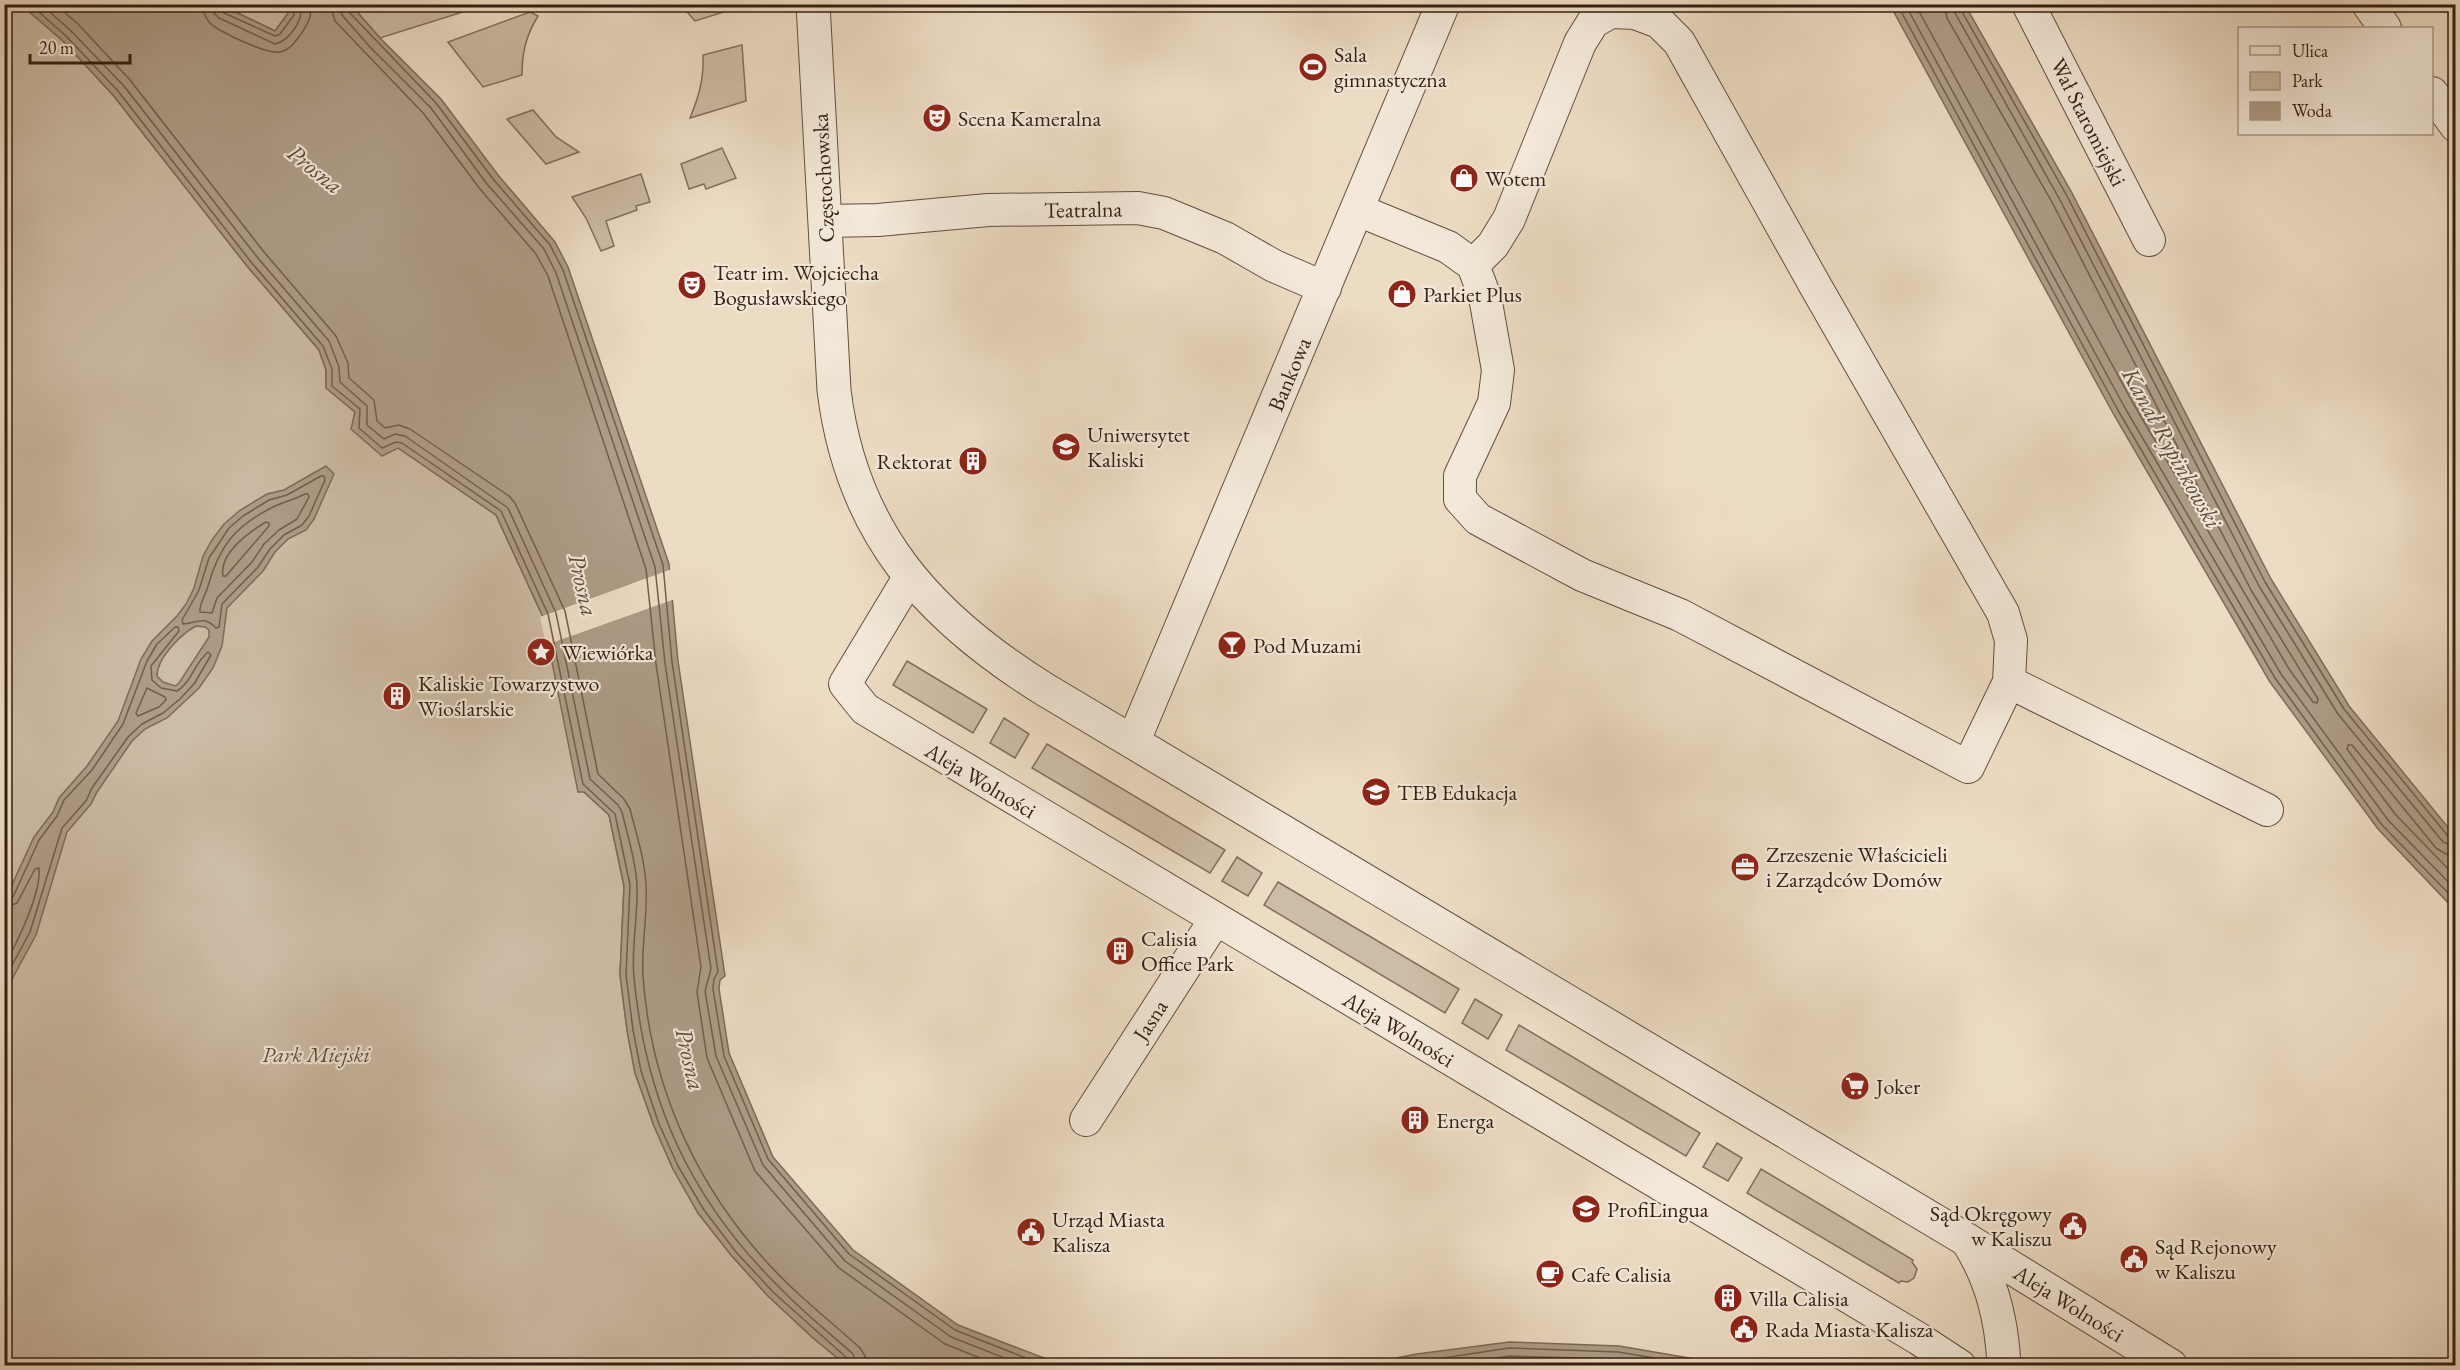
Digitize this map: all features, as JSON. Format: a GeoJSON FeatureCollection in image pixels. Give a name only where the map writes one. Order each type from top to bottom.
{"type":"FeatureCollection","features":[{"type":"Feature","properties":{"kind":"street","name":"Częstochowska"},"geometry":{"type":"LineString","coordinates":[[813,4],[834,390],[838,424],[847,459],[861,497],[883,537],[910,576]]}},
{"type":"Feature","properties":{"kind":"street","name":"Bankowa"},"geometry":{"type":"LineString","coordinates":[[1133,742],[1443,4]]}},
{"type":"Feature","properties":{"kind":"street","name":"Wał Staromiejski"},"geometry":{"type":"LineString","coordinates":[[2028,4],[2149,240]]}},
{"type":"Feature","properties":{"kind":"street"},"geometry":{"type":"LineString","coordinates":[[2368,4],[2384,27]]}},
{"type":"Feature","properties":{"kind":"street"},"geometry":{"type":"LineString","coordinates":[[1358,210],[1448,247],[1473,265],[1485,297],[1498,370],[1494,403],[1460,476],[1460,499],[1478,519],[1582,575],[1680,615],[1968,766],[2009,682],[2011,640],[2003,614],[1679,42],[1659,22],[1635,13],[1619,12],[1611,12],[1593,22],[1580,43],[1509,219],[1492,244],[1473,265]]}},
{"type":"Feature","properties":{"kind":"street"},"geometry":{"type":"LineString","coordinates":[[2433,94],[2456,126]]}},
{"type":"Feature","properties":{"kind":"street","name":"Teatralna"},"geometry":{"type":"LineString","coordinates":[[825,221],[878,220],[988,210],[1138,208],[1164,213],[1225,238],[1274,266],[1325,288]]}},
{"type":"Feature","properties":{"kind":"street","name":"Aleja Wolności"},"geometry":{"type":"LineString","coordinates":[[1960,1365],[865,709],[845,684],[910,576],[937,608],[1001,662],[1967,1240],[2171,1365]]}},
{"type":"Feature","properties":{"kind":"street"},"geometry":{"type":"LineString","coordinates":[[2009,682],[2267,810]]}},
{"type":"Feature","properties":{"kind":"street","name":"Jasna"},"geometry":{"type":"LineString","coordinates":[[1086,1120],[1215,920]]}},
{"type":"Feature","properties":{"kind":"street","name":"Aleja Wolności"},"geometry":{"type":"LineString","coordinates":[[1967,1240],[1978,1258],[1996,1304],[2001,1328],[2004,1365]]}},
{"type":"Feature","properties":{"kind":"green space","name":"Park Miejski"},"geometry":{"type":"Polygon","coordinates":[[[21,4],[62,40],[113,95],[247,266],[319,350],[326,370],[326,388],[355,412],[352,429],[366,441],[398,448],[496,515],[543,617],[584,792],[609,815],[624,886],[620,975],[627,1030],[635,1073],[654,1126],[673,1169],[698,1213],[731,1255],[768,1296],[846,1365],[5,1366],[4,5],[21,4]]]}},
{"type":"Feature","properties":{"kind":"green space"},"geometry":{"type":"Polygon","coordinates":[[[740,4],[740,7],[695,21],[681,5],[740,4]]]}},
{"type":"Feature","properties":{"kind":"green space"},"geometry":{"type":"Polygon","coordinates":[[[221,5],[285,5],[289,12],[275,31],[221,5]]]}},
{"type":"Feature","properties":{"kind":"green space"},"geometry":{"type":"Polygon","coordinates":[[[351,5],[485,5],[380,38],[351,5]]]}},
{"type":"Feature","properties":{"kind":"green space"},"geometry":{"type":"Polygon","coordinates":[[[530,12],[538,16],[530,30],[526,44],[522,75],[483,87],[448,42],[530,12]]]}},
{"type":"Feature","properties":{"kind":"green space"},"geometry":{"type":"Polygon","coordinates":[[[742,45],[746,101],[690,118],[700,87],[703,55],[742,45]]]}},
{"type":"Feature","properties":{"kind":"green space"},"geometry":{"type":"Polygon","coordinates":[[[533,110],[556,137],[579,152],[546,164],[507,119],[533,110]]]}},
{"type":"Feature","properties":{"kind":"green space"},"geometry":{"type":"Polygon","coordinates":[[[722,148],[736,178],[706,189],[704,184],[689,189],[681,164],[722,148]]]}},
{"type":"Feature","properties":{"kind":"green space"},"geometry":{"type":"Polygon","coordinates":[[[641,174],[650,202],[636,206],[637,210],[606,221],[614,246],[601,251],[586,218],[572,197],[641,174]]]}},
{"type":"Feature","properties":{"kind":"green space"},"geometry":{"type":"Polygon","coordinates":[[[907,661],[987,709],[973,733],[893,685],[907,661]]]}},
{"type":"Feature","properties":{"kind":"green space"},"geometry":{"type":"Polygon","coordinates":[[[1004,718],[1029,734],[1015,758],[990,743],[1004,718]]]}},
{"type":"Feature","properties":{"kind":"green space"},"geometry":{"type":"Polygon","coordinates":[[[1047,744],[1225,850],[1210,873],[1032,768],[1047,744]]]}},
{"type":"Feature","properties":{"kind":"green space"},"geometry":{"type":"Polygon","coordinates":[[[1237,857],[1262,873],[1248,896],[1222,881],[1237,857]]]}},
{"type":"Feature","properties":{"kind":"green space"},"geometry":{"type":"Polygon","coordinates":[[[1278,882],[1459,989],[1445,1013],[1264,905],[1278,882]]]}},
{"type":"Feature","properties":{"kind":"green space"},"geometry":{"type":"Polygon","coordinates":[[[1475,999],[1502,1015],[1488,1039],[1462,1023],[1475,999]]]}},
{"type":"Feature","properties":{"kind":"green space"},"geometry":{"type":"Polygon","coordinates":[[[1519,1025],[1700,1133],[1686,1156],[1506,1050],[1519,1025]]]}},
{"type":"Feature","properties":{"kind":"green space"},"geometry":{"type":"Polygon","coordinates":[[[1717,1143],[1742,1158],[1728,1181],[1703,1167],[1717,1143]]]}},
{"type":"Feature","properties":{"kind":"green space"},"geometry":{"type":"Polygon","coordinates":[[[1761,1169],[1913,1260],[1917,1269],[1914,1278],[1908,1282],[1899,1283],[1747,1193],[1761,1169]]]}},
{"type":"Feature","properties":{"kind":"water","name":"Prosna"},"geometry":{"type":"Polygon","coordinates":[[[21,5],[221,5],[275,31],[289,12],[285,5],[351,5],[380,38],[441,99],[498,175],[555,242],[568,267],[669,564],[678,661],[725,976],[720,980],[719,989],[729,1053],[773,1157],[853,1250],[958,1325],[1062,1365],[846,1365],[768,1296],[731,1255],[698,1213],[673,1169],[654,1126],[635,1073],[620,975],[624,886],[609,815],[584,792],[578,792],[543,617],[496,515],[398,448],[382,456],[351,429],[355,412],[326,388],[326,370],[319,350],[247,266],[113,95],[62,40],[21,5]]]}},
{"type":"Feature","properties":{"kind":"water","name":"Kanał Rypinkowski"},"geometry":{"type":"Polygon","coordinates":[[[1890,5],[1965,5],[2072,193],[2271,579],[2349,706],[2455,836],[2455,910],[2378,829],[2270,682],[2114,415],[1890,5]]]}},
{"type":"Feature","properties":{"kind":"water"},"geometry":{"type":"Polygon","coordinates":[[[326,466],[334,474],[314,519],[306,530],[288,539],[275,552],[263,571],[227,608],[222,646],[213,668],[199,688],[167,718],[145,729],[132,741],[91,804],[67,832],[36,935],[5,992],[5,900],[34,837],[53,812],[59,798],[87,766],[118,721],[141,659],[152,641],[186,604],[194,588],[203,556],[212,540],[224,524],[239,511],[267,494],[284,490],[326,466]],[[196,626],[190,630],[165,654],[157,676],[163,682],[175,686],[179,683],[209,637],[209,630],[196,626]]]}},
{"type":"Feature","properties":{"kind":"water"},"geometry":{"type":"Polygon","coordinates":[[[1509,1342],[1619,1346],[1730,1365],[1359,1365],[1417,1354],[1509,1342]]]}},
{"type":"Feature","properties":{"kind":"pier"},"geometry":{"type":"Polygon","coordinates":[[[672,569],[675,599],[546,645],[540,617],[672,569]]]}},
{"type":"Feature","properties":{"kind":"place","name":"Sala gimnastyczna"},"geometry":{"type":"Point","coordinates":[1313,67]}},
{"type":"Feature","properties":{"kind":"place","name":"Scena Kameralna"},"geometry":{"type":"Point","coordinates":[937,118]}},
{"type":"Feature","properties":{"kind":"place","name":"Wotem"},"geometry":{"type":"Point","coordinates":[1464,178]}},
{"type":"Feature","properties":{"kind":"place","name":"Teatr im. Wojciecha Bogusławskiego"},"geometry":{"type":"Point","coordinates":[692,285]}},
{"type":"Feature","properties":{"kind":"place","name":"Parkiet Plus"},"geometry":{"type":"Point","coordinates":[1402,294]}},
{"type":"Feature","properties":{"kind":"place","name":"Uniwersytet Kaliski"},"geometry":{"type":"Point","coordinates":[1066,447]}},
{"type":"Feature","properties":{"kind":"place","name":"Rektorat"},"geometry":{"type":"Point","coordinates":[973,461]}},
{"type":"Feature","properties":{"kind":"place","name":"Pod Muzami"},"geometry":{"type":"Point","coordinates":[1232,645]}},
{"type":"Feature","properties":{"kind":"place","name":"Wiewiórka"},"geometry":{"type":"Point","coordinates":[541,652]}},
{"type":"Feature","properties":{"kind":"place","name":"Kaliskie Towarzystwo Wioślarskie"},"geometry":{"type":"Point","coordinates":[397,696]}},
{"type":"Feature","properties":{"kind":"place","name":"TEB Edukacja"},"geometry":{"type":"Point","coordinates":[1376,792]}},
{"type":"Feature","properties":{"kind":"place","name":"Zrzeszenie Właścicieli i Zarządców Domów"},"geometry":{"type":"Point","coordinates":[1745,867]}},
{"type":"Feature","properties":{"kind":"place","name":"Calisia Office Park"},"geometry":{"type":"Point","coordinates":[1120,951]}},
{"type":"Feature","properties":{"kind":"place","name":"Joker"},"geometry":{"type":"Point","coordinates":[1855,1086]}},
{"type":"Feature","properties":{"kind":"place","name":"Energa"},"geometry":{"type":"Point","coordinates":[1415,1120]}},
{"type":"Feature","properties":{"kind":"place","name":"ProfiLingua"},"geometry":{"type":"Point","coordinates":[1586,1209]}},
{"type":"Feature","properties":{"kind":"place","name":"Sąd Okręgowy w Kaliszu"},"geometry":{"type":"Point","coordinates":[2073,1226]}},
{"type":"Feature","properties":{"kind":"place","name":"Urząd Miasta Kalisza"},"geometry":{"type":"Point","coordinates":[1031,1232]}},
{"type":"Feature","properties":{"kind":"place","name":"Sąd Rejonowy w Kaliszu"},"geometry":{"type":"Point","coordinates":[2134,1259]}},
{"type":"Feature","properties":{"kind":"place","name":"Cafe Calisia"},"geometry":{"type":"Point","coordinates":[1550,1274]}},
{"type":"Feature","properties":{"kind":"place","name":"Villa Calisia"},"geometry":{"type":"Point","coordinates":[1728,1298]}},
{"type":"Feature","properties":{"kind":"place","name":"Rada Miasta Kalisza"},"geometry":{"type":"Point","coordinates":[1744,1329]}}]}
